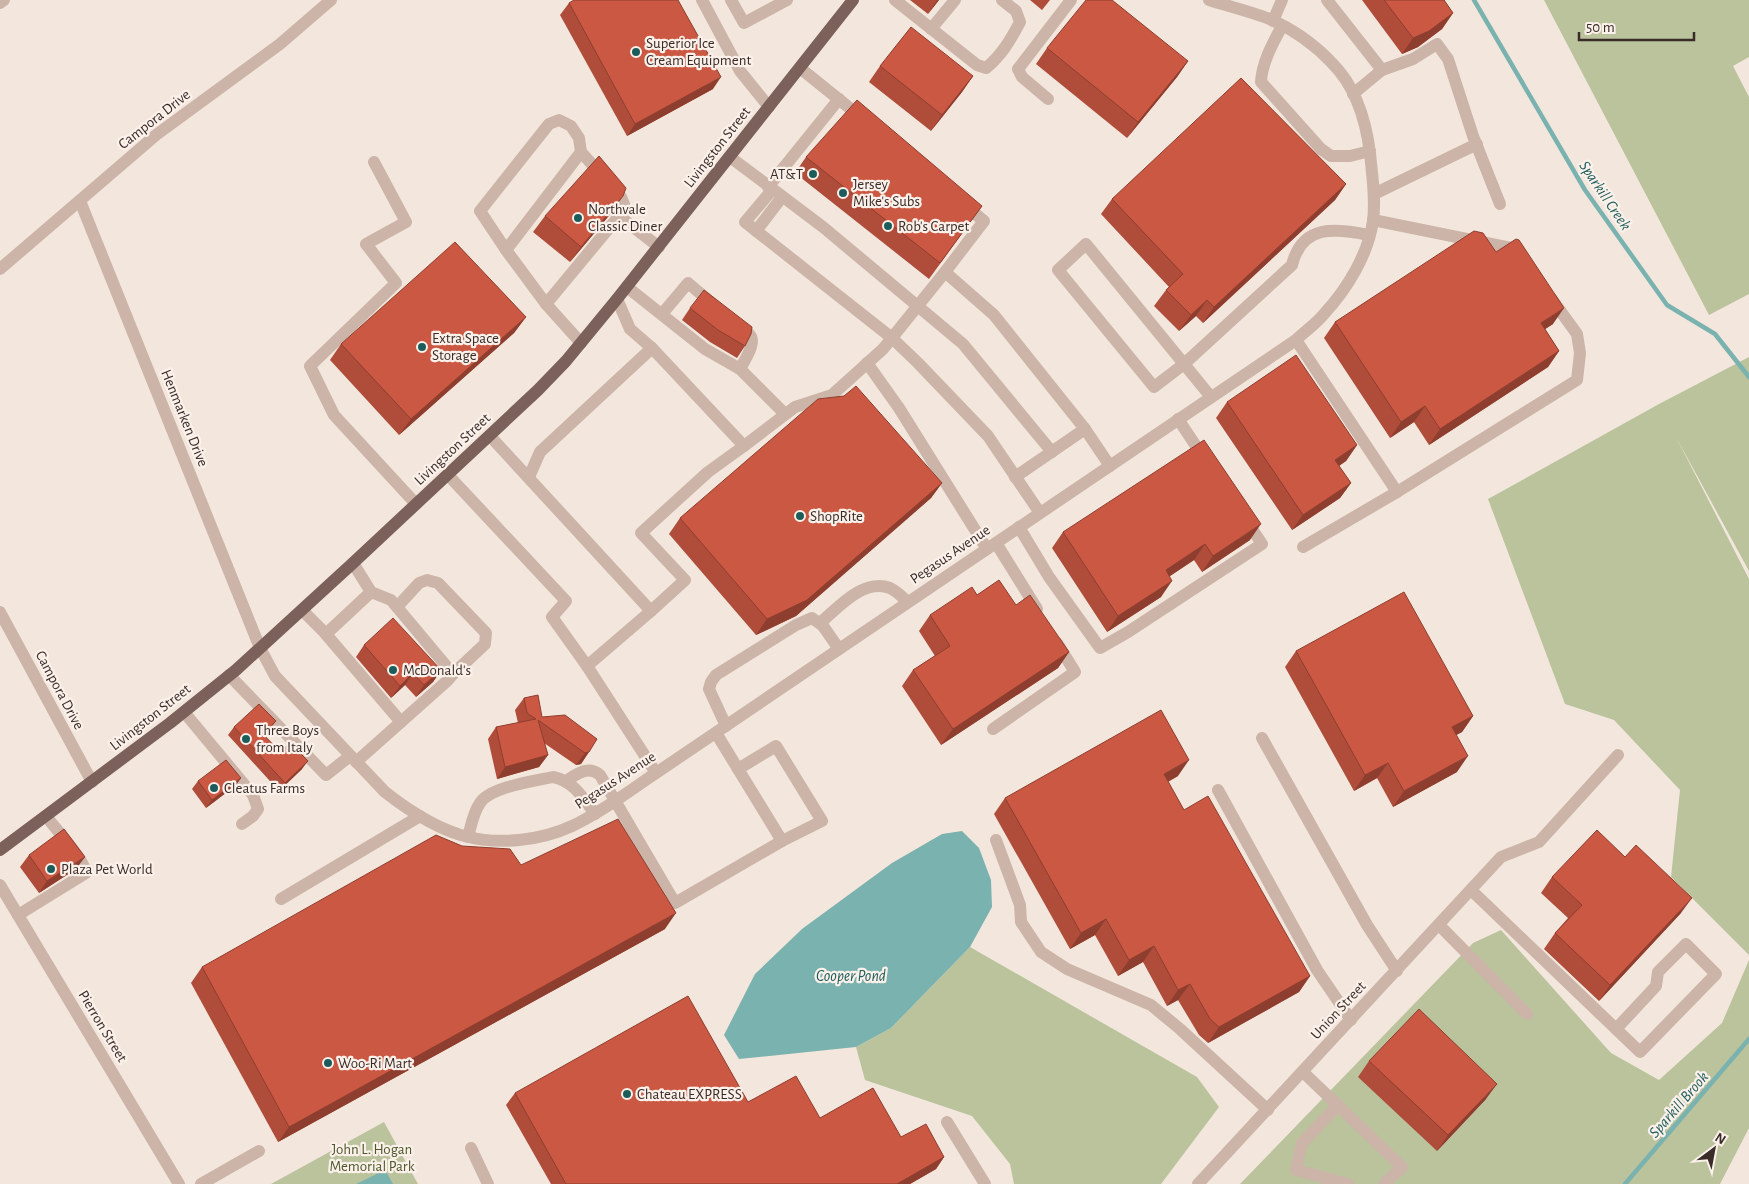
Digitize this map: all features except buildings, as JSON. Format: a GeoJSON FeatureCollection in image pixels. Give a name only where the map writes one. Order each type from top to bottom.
{"type":"FeatureCollection","features":[{"type":"Feature","properties":{"kind":"main road","name":"Livingston Street"},"geometry":{"type":"LineString","coordinates":[[0,850],[184,712],[229,675],[353,563],[548,380],[627,287],[853,0]]}},
{"type":"Feature","properties":{"kind":"street"},"geometry":{"type":"LineString","coordinates":[[0,3],[4,0]]}},
{"type":"Feature","properties":{"kind":"street","name":"Campora Drive"},"geometry":{"type":"LineString","coordinates":[[0,269],[156,135],[280,44],[331,0]]}},
{"type":"Feature","properties":{"kind":"street"},"geometry":{"type":"LineString","coordinates":[[702,0],[740,70],[769,107]]}},
{"type":"Feature","properties":{"kind":"street"},"geometry":{"type":"LineString","coordinates":[[732,0],[744,24],[787,0]]}},
{"type":"Feature","properties":{"kind":"street"},"geometry":{"type":"LineString","coordinates":[[895,0],[976,66],[986,68],[995,60],[1010,40],[1020,22],[1016,11],[1002,0]]}},
{"type":"Feature","properties":{"kind":"street"},"geometry":{"type":"LineString","coordinates":[[931,29],[955,0]]}},
{"type":"Feature","properties":{"kind":"street"},"geometry":{"type":"LineString","coordinates":[[1048,99],[1022,77],[1018,69],[1071,0]]}},
{"type":"Feature","properties":{"kind":"street","name":"Pegasus Avenue"},"geometry":{"type":"LineString","coordinates":[[260,648],[275,676],[385,792],[402,806],[468,837],[520,840],[571,827],[615,801],[1296,340],[1324,315],[1340,295],[1354,273],[1366,246],[1373,220],[1374,194],[1368,136],[1360,109],[1349,86],[1333,64],[1312,46],[1278,24],[1209,0]]}},
{"type":"Feature","properties":{"kind":"street"},"geometry":{"type":"LineString","coordinates":[[1247,12],[1252,0]]}},
{"type":"Feature","properties":{"kind":"street"},"geometry":{"type":"LineString","coordinates":[[1282,0],[1278,24],[1266,58],[1261,82],[1330,156],[1350,156],[1370,151]]}},
{"type":"Feature","properties":{"kind":"street"},"geometry":{"type":"LineString","coordinates":[[1327,0],[1382,70]]}},
{"type":"Feature","properties":{"kind":"street"},"geometry":{"type":"LineString","coordinates":[[1353,94],[1382,70],[1413,59],[1437,44],[1448,59],[1500,204]]}},
{"type":"Feature","properties":{"kind":"street"},"geometry":{"type":"LineString","coordinates":[[800,68],[868,123]]}},
{"type":"Feature","properties":{"kind":"street"},"geometry":{"type":"LineString","coordinates":[[838,99],[774,191],[745,222],[892,338],[918,363],[988,436],[1040,513]]}},
{"type":"Feature","properties":{"kind":"street"},"geometry":{"type":"LineString","coordinates":[[546,304],[619,216],[624,204],[621,197],[581,152],[579,138],[571,126],[559,120],[549,124],[480,211],[546,304],[581,343]]}},
{"type":"Feature","properties":{"kind":"street"},"geometry":{"type":"LineString","coordinates":[[1374,194],[1477,144]]}},
{"type":"Feature","properties":{"kind":"street"},"geometry":{"type":"LineString","coordinates":[[506,250],[581,152]]}},
{"type":"Feature","properties":{"kind":"street"},"geometry":{"type":"LineString","coordinates":[[730,157],[823,227],[963,344],[1052,452]]}},
{"type":"Feature","properties":{"kind":"street"},"geometry":{"type":"LineString","coordinates":[[374,162],[406,222],[366,244],[396,282],[310,366],[334,414],[416,504]]}},
{"type":"Feature","properties":{"kind":"street"},"geometry":{"type":"LineString","coordinates":[[756,231],[774,191]]}},
{"type":"Feature","properties":{"kind":"street"},"geometry":{"type":"LineString","coordinates":[[587,666],[685,580],[641,533],[708,472],[795,407],[832,395],[883,349],[984,222],[955,196]]}},
{"type":"Feature","properties":{"kind":"street","name":"Henmarken Drive"},"geometry":{"type":"LineString","coordinates":[[80,201],[260,648]]}},
{"type":"Feature","properties":{"kind":"street"},"geometry":{"type":"LineString","coordinates":[[619,216],[659,247]]}},
{"type":"Feature","properties":{"kind":"street"},"geometry":{"type":"LineString","coordinates":[[1373,220],[1516,248],[1527,264]]}},
{"type":"Feature","properties":{"kind":"street"},"geometry":{"type":"LineString","coordinates":[[1211,397],[1184,364],[1086,244],[1058,270],[1154,387],[1184,364],[1292,265],[1296,249],[1308,237],[1330,231],[1349,231],[1369,235]]}},
{"type":"Feature","properties":{"kind":"street"},"geometry":{"type":"LineString","coordinates":[[945,272],[994,315],[1085,429],[1110,466]]}},
{"type":"Feature","properties":{"kind":"street"},"geometry":{"type":"LineString","coordinates":[[662,314],[688,283],[751,335],[753,340],[751,347],[740,369]]}},
{"type":"Feature","properties":{"kind":"street"},"geometry":{"type":"LineString","coordinates":[[627,287],[705,349],[740,369],[785,414]]}},
{"type":"Feature","properties":{"kind":"street"},"geometry":{"type":"LineString","coordinates":[[1303,546],[1396,492],[1577,380],[1580,353],[1577,334],[1544,288]]}},
{"type":"Feature","properties":{"kind":"street"},"geometry":{"type":"LineString","coordinates":[[617,299],[630,329],[652,348],[744,446]]}},
{"type":"Feature","properties":{"kind":"street"},"geometry":{"type":"LineString","coordinates":[[1296,340],[1396,492]]}},
{"type":"Feature","properties":{"kind":"street"},"geometry":{"type":"LineString","coordinates":[[529,477],[540,452],[652,348]]}},
{"type":"Feature","properties":{"kind":"street"},"geometry":{"type":"LineString","coordinates":[[867,363],[1041,616]]}},
{"type":"Feature","properties":{"kind":"street"},"geometry":{"type":"LineString","coordinates":[[1178,419],[1212,469]]}},
{"type":"Feature","properties":{"kind":"street"},"geometry":{"type":"LineString","coordinates":[[1015,477],[1085,429]]}},
{"type":"Feature","properties":{"kind":"street"},"geometry":{"type":"LineString","coordinates":[[490,436],[651,611]]}},
{"type":"Feature","properties":{"kind":"street"},"geometry":{"type":"LineString","coordinates":[[448,475],[566,601],[552,618],[587,666],[656,773]]}},
{"type":"Feature","properties":{"kind":"street"},"geometry":{"type":"LineString","coordinates":[[1019,527],[1049,577],[1100,648],[1128,632],[1262,544],[1240,510]]}},
{"type":"Feature","properties":{"kind":"street"},"geometry":{"type":"LineString","coordinates":[[353,563],[371,592],[391,600],[453,674]]}},
{"type":"Feature","properties":{"kind":"street"},"geometry":{"type":"LineString","coordinates":[[229,675],[326,775],[353,759],[401,722],[485,644],[486,633],[438,583],[426,580],[419,583],[397,607]]}},
{"type":"Feature","properties":{"kind":"street"},"geometry":{"type":"LineString","coordinates":[[820,623],[849,599],[861,591],[873,587],[892,589],[908,602]]}},
{"type":"Feature","properties":{"kind":"street"},"geometry":{"type":"LineString","coordinates":[[326,634],[371,592]]}},
{"type":"Feature","properties":{"kind":"street"},"geometry":{"type":"LineString","coordinates":[[302,610],[326,634],[401,722]]}},
{"type":"Feature","properties":{"kind":"street","name":"Campora Drive"},"geometry":{"type":"LineString","coordinates":[[0,612],[5,634],[92,782]]}},
{"type":"Feature","properties":{"kind":"street"},"geometry":{"type":"LineString","coordinates":[[782,841],[738,769],[721,729],[709,689],[711,682],[716,675],[796,625],[812,618],[820,623],[839,649]]}},
{"type":"Feature","properties":{"kind":"street"},"geometry":{"type":"LineString","coordinates":[[993,730],[1075,672],[1051,632]]}},
{"type":"Feature","properties":{"kind":"street"},"geometry":{"type":"LineString","coordinates":[[184,712],[253,795],[258,809],[253,816],[242,824]]}},
{"type":"Feature","properties":{"kind":"street"},"geometry":{"type":"LineString","coordinates":[[1262,738],[1367,925],[1396,971]]}},
{"type":"Feature","properties":{"kind":"street"},"geometry":{"type":"LineString","coordinates":[[566,781],[582,771],[595,771],[600,775],[675,903],[782,841],[822,821],[776,746],[738,769]]}},
{"type":"Feature","properties":{"kind":"street","name":"Union Street"},"geometry":{"type":"LineString","coordinates":[[1198,1184],[1304,1072],[1501,857],[1539,842],[1618,755]]}},
{"type":"Feature","properties":{"kind":"street"},"geometry":{"type":"LineString","coordinates":[[468,837],[476,811],[480,803],[489,794],[553,777],[574,786],[595,814]]}},
{"type":"Feature","properties":{"kind":"street"},"geometry":{"type":"LineString","coordinates":[[1218,790],[1317,970],[1351,1020]]}},
{"type":"Feature","properties":{"kind":"street"},"geometry":{"type":"LineString","coordinates":[[18,916],[86,873],[86,868],[46,816]]}},
{"type":"Feature","properties":{"kind":"street"},"geometry":{"type":"LineString","coordinates":[[281,900],[420,816]]}},
{"type":"Feature","properties":{"kind":"street"},"geometry":{"type":"LineString","coordinates":[[996,840],[1020,906],[1021,922],[1042,952],[1067,969],[1151,1005],[1180,1029],[1268,1110]]}},
{"type":"Feature","properties":{"kind":"street","name":"Pierron Street"},"geometry":{"type":"LineString","coordinates":[[0,885],[179,1184]]}},
{"type":"Feature","properties":{"kind":"street"},"geometry":{"type":"LineString","coordinates":[[1471,890],[1616,1029],[1640,1052],[1716,974],[1686,944],[1658,972],[1656,986],[1616,1029]]}},
{"type":"Feature","properties":{"kind":"street"},"geometry":{"type":"LineString","coordinates":[[1439,925],[1527,1014]]}},
{"type":"Feature","properties":{"kind":"street"},"geometry":{"type":"LineString","coordinates":[[1304,1072],[1402,1168],[1384,1184]]}},
{"type":"Feature","properties":{"kind":"street"},"geometry":{"type":"LineString","coordinates":[[1338,1105],[1302,1143],[1296,1170],[1348,1184]]}},
{"type":"Feature","properties":{"kind":"street"},"geometry":{"type":"LineString","coordinates":[[947,1122],[985,1184]]}},
{"type":"Feature","properties":{"kind":"street"},"geometry":{"type":"LineString","coordinates":[[471,1148],[488,1184]]}},
{"type":"Feature","properties":{"kind":"street"},"geometry":{"type":"LineString","coordinates":[[201,1184],[259,1151]]}},
{"type":"Feature","properties":{"kind":"green space"},"geometry":{"type":"Polygon","coordinates":[[[1544,0],[1749,0],[1749,57],[1733,66],[1749,97],[1749,294],[1709,315],[1544,0]]]}},
{"type":"Feature","properties":{"kind":"green space"},"geometry":{"type":"Polygon","coordinates":[[[1749,357],[1749,571],[1676,437],[1749,579],[1749,955],[1671,877],[1680,790],[1614,720],[1565,704],[1488,499],[1659,404],[1749,357]]]}},
{"type":"Feature","properties":{"kind":"green space"},"geometry":{"type":"Polygon","coordinates":[[[1501,930],[1611,1053],[1659,1080],[1722,1023],[1749,960],[1749,1128],[1720,1184],[1240,1184],[1473,943],[1501,930]]]}},
{"type":"Feature","properties":{"kind":"green space"},"geometry":{"type":"Polygon","coordinates":[[[970,947],[1197,1077],[1219,1107],[1161,1184],[1014,1184],[1010,1164],[972,1116],[865,1080],[856,1047],[891,1028],[970,947]]]}},
{"type":"Feature","properties":{"kind":"green space","name":"John L. Hogan Memorial Park"},"geometry":{"type":"Polygon","coordinates":[[[384,1122],[418,1184],[271,1184],[384,1122]]]}},
{"type":"Feature","properties":{"kind":"water","name":"Cooper Pond"},"geometry":{"type":"Polygon","coordinates":[[[962,831],[979,848],[991,880],[992,907],[970,947],[891,1028],[856,1047],[739,1059],[724,1035],[755,974],[802,929],[892,863],[942,834],[962,831]]]}},
{"type":"Feature","properties":{"kind":"water"},"geometry":{"type":"Polygon","coordinates":[[[385,1170],[393,1184],[356,1184],[385,1170]]]}},
{"type":"Feature","properties":{"kind":"waterway","name":"Sparkill Creek"},"geometry":{"type":"LineString","coordinates":[[1474,0],[1585,190],[1667,305],[1715,334],[1749,377]]}},
{"type":"Feature","properties":{"kind":"waterway","name":"Sparkill Brook"},"geometry":{"type":"LineString","coordinates":[[1625,1184],[1749,1039]]}},
{"type":"Feature","properties":{"kind":"place","name":"Superior Ice Cream Equipment"},"geometry":{"type":"Point","coordinates":[636,52]}},
{"type":"Feature","properties":{"kind":"place","name":"AT&T"},"geometry":{"type":"Point","coordinates":[813,174]}},
{"type":"Feature","properties":{"kind":"place","name":"Jersey Mike's Subs"},"geometry":{"type":"Point","coordinates":[843,193]}},
{"type":"Feature","properties":{"kind":"place","name":"Northvale Classic Diner"},"geometry":{"type":"Point","coordinates":[578,218]}},
{"type":"Feature","properties":{"kind":"place","name":"Rob's Carpet"},"geometry":{"type":"Point","coordinates":[888,226]}},
{"type":"Feature","properties":{"kind":"place","name":"Extra Space Storage"},"geometry":{"type":"Point","coordinates":[422,347]}},
{"type":"Feature","properties":{"kind":"place","name":"ShopRite"},"geometry":{"type":"Point","coordinates":[800,516]}},
{"type":"Feature","properties":{"kind":"place","name":"McDonald's"},"geometry":{"type":"Point","coordinates":[393,670]}},
{"type":"Feature","properties":{"kind":"place","name":"Three Boys from Italy"},"geometry":{"type":"Point","coordinates":[246,739]}},
{"type":"Feature","properties":{"kind":"place","name":"Cleatus Farms"},"geometry":{"type":"Point","coordinates":[214,788]}},
{"type":"Feature","properties":{"kind":"place","name":"Plaza Pet World"},"geometry":{"type":"Point","coordinates":[51,869]}},
{"type":"Feature","properties":{"kind":"place","name":"Woo-Ri Mart"},"geometry":{"type":"Point","coordinates":[328,1063]}},
{"type":"Feature","properties":{"kind":"place","name":"Chateau EXPRESS"},"geometry":{"type":"Point","coordinates":[627,1094]}}]}
